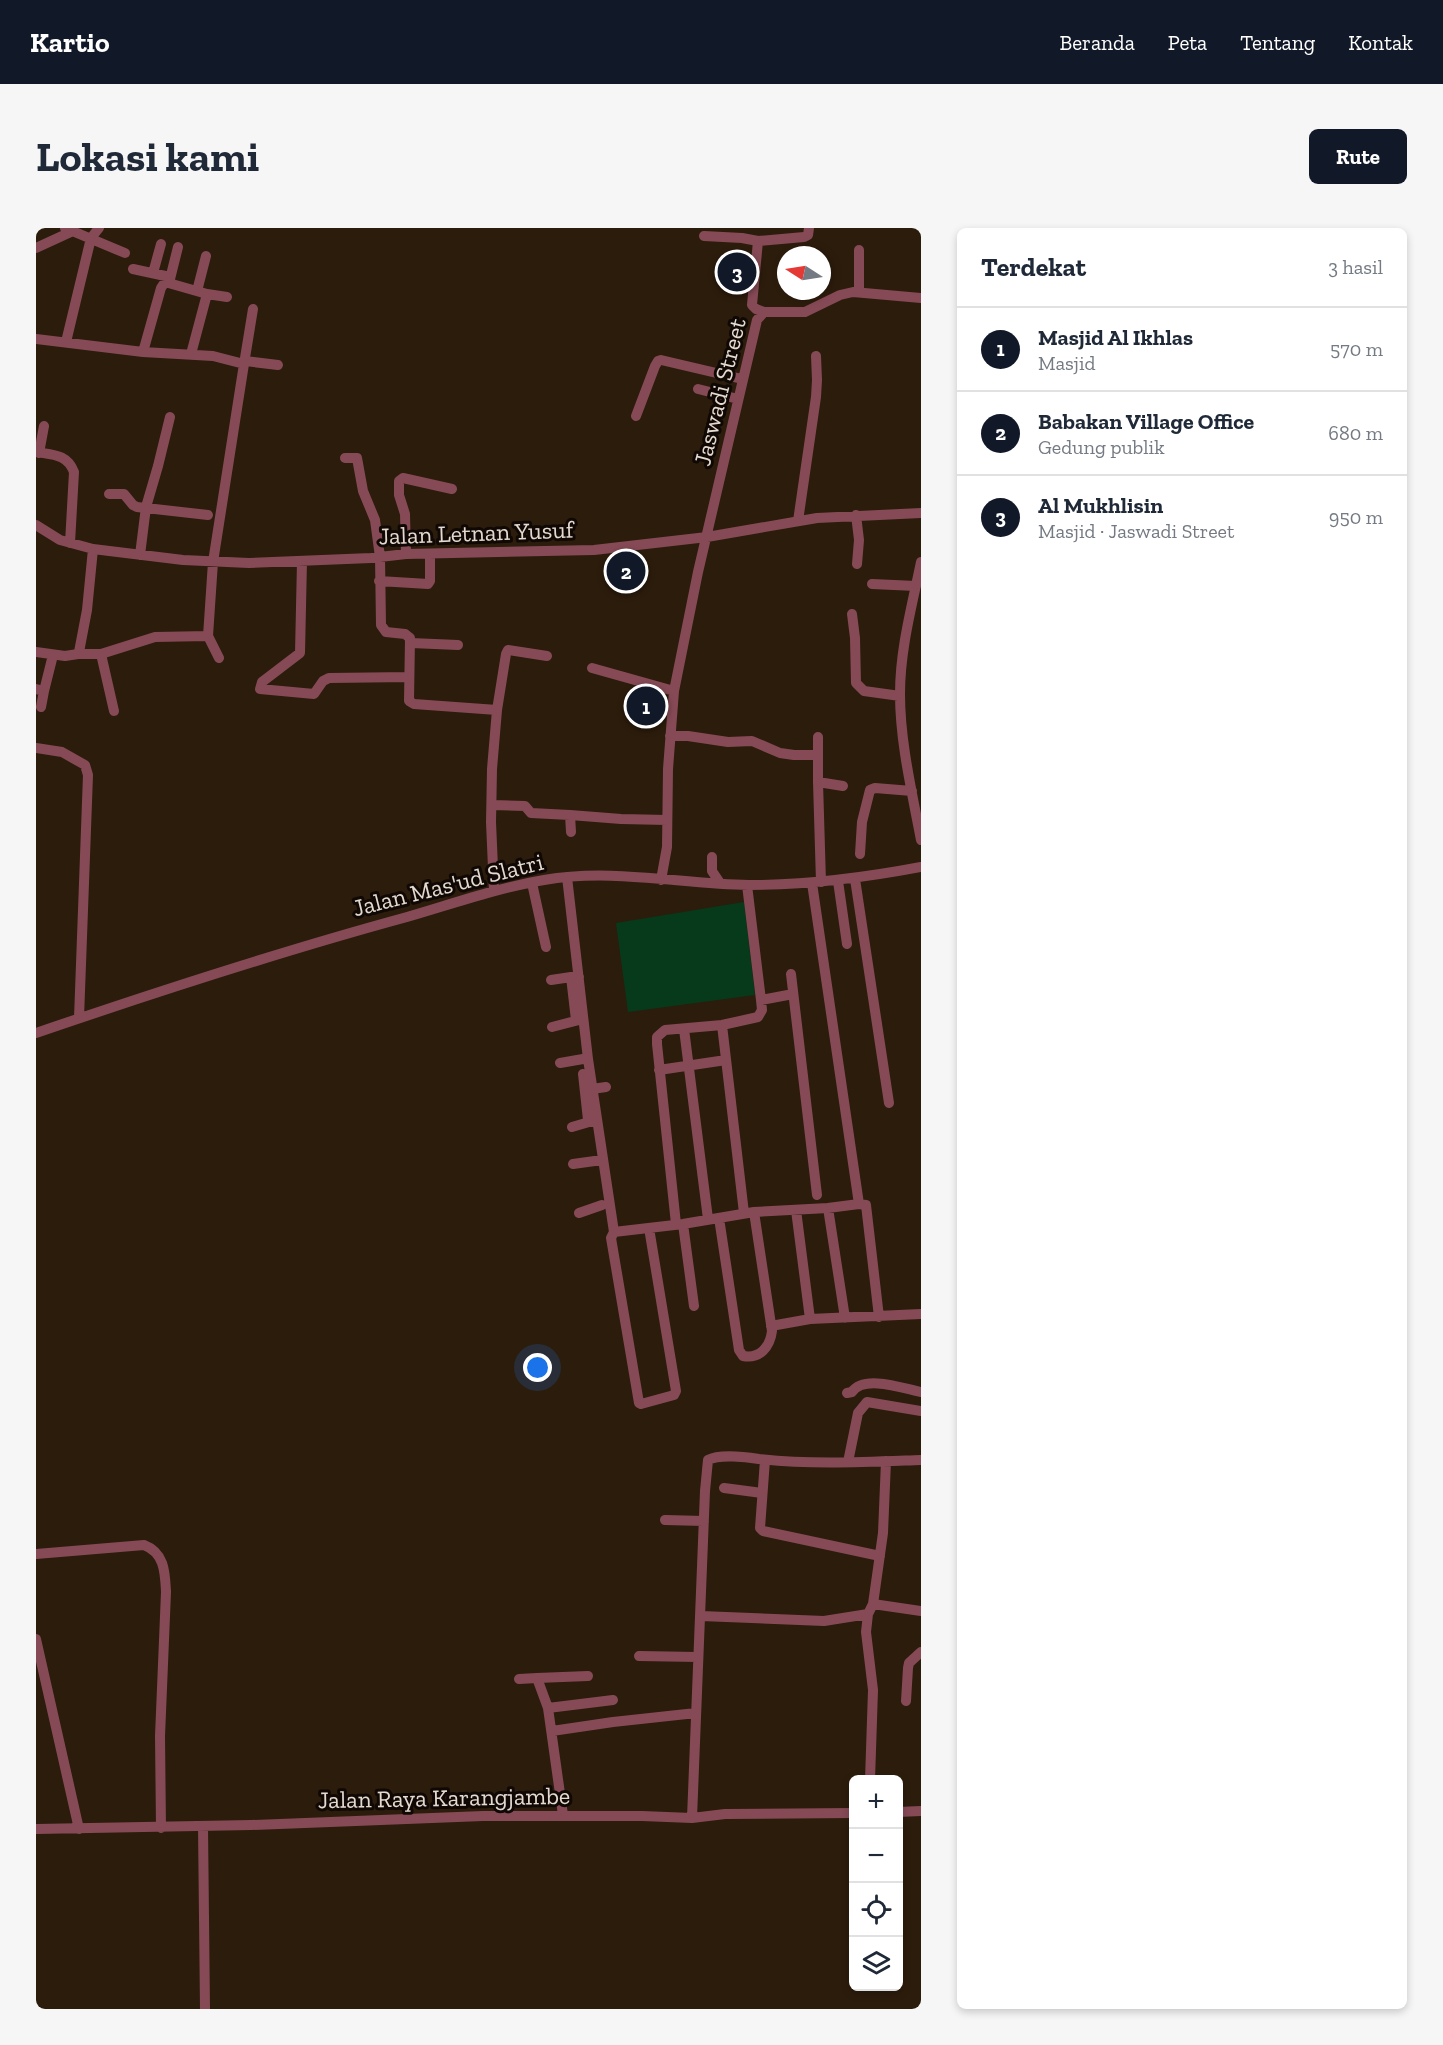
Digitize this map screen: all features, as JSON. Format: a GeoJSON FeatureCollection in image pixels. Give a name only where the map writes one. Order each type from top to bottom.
{"type":"FeatureCollection","features":[{"type":"Feature","properties":{"kind":"street"},"geometry":{"type":"LineString","coordinates":[[66,342],[91,238],[99,228]]}},
{"type":"Feature","properties":{"kind":"street"},"geometry":{"type":"LineString","coordinates":[[704,236],[742,237],[758,241],[804,237],[809,233],[809,228]]}},
{"type":"Feature","properties":{"kind":"street"},"geometry":{"type":"LineString","coordinates":[[36,248],[69,230],[125,253]]}},
{"type":"Feature","properties":{"kind":"street"},"geometry":{"type":"LineString","coordinates":[[758,241],[752,305],[764,312]]}},
{"type":"Feature","properties":{"kind":"street"},"geometry":{"type":"LineString","coordinates":[[153,273],[161,244]]}},
{"type":"Feature","properties":{"kind":"street"},"geometry":{"type":"LineString","coordinates":[[143,352],[162,286],[169,280],[178,247]]}},
{"type":"Feature","properties":{"kind":"street"},"geometry":{"type":"LineString","coordinates":[[859,250],[859,292]]}},
{"type":"Feature","properties":{"kind":"street"},"geometry":{"type":"LineString","coordinates":[[191,354],[206,256]]}},
{"type":"Feature","properties":{"kind":"street"},"geometry":{"type":"LineString","coordinates":[[133,269],[153,273],[202,292],[227,297]]}},
{"type":"Feature","properties":{"kind":"street","name":"Jaswadi Street"},"geometry":{"type":"LineString","coordinates":[[660,880],[667,847],[670,736],[674,691],[698,572],[757,320],[764,312],[801,313],[840,295],[859,292],[921,298]]}},
{"type":"Feature","properties":{"kind":"street"},"geometry":{"type":"LineString","coordinates":[[219,658],[208,636],[213,562],[253,309]]}},
{"type":"Feature","properties":{"kind":"street"},"geometry":{"type":"LineString","coordinates":[[36,339],[143,352],[213,356],[278,365]]}},
{"type":"Feature","properties":{"kind":"street"},"geometry":{"type":"LineString","coordinates":[[798,521],[816,397],[816,356]]}},
{"type":"Feature","properties":{"kind":"street"},"geometry":{"type":"LineString","coordinates":[[636,416],[657,361],[661,360],[742,380]]}},
{"type":"Feature","properties":{"kind":"street"},"geometry":{"type":"LineString","coordinates":[[698,389],[738,399]]}},
{"type":"Feature","properties":{"kind":"street"},"geometry":{"type":"LineString","coordinates":[[140,555],[146,507],[170,417]]}},
{"type":"Feature","properties":{"kind":"street"},"geometry":{"type":"LineString","coordinates":[[44,426],[37,452],[66,459],[74,472],[70,543]]}},
{"type":"Feature","properties":{"kind":"street"},"geometry":{"type":"LineString","coordinates":[[345,458],[354,457],[358,460],[363,491],[375,520],[380,557],[382,627],[388,633],[408,635],[411,643],[409,701],[414,704],[497,710]]}},
{"type":"Feature","properties":{"kind":"street"},"geometry":{"type":"LineString","coordinates":[[406,554],[405,514],[399,495],[399,481],[403,478],[452,489]]}},
{"type":"Feature","properties":{"kind":"street"},"geometry":{"type":"LineString","coordinates":[[108,494],[123,494],[133,505],[208,515]]}},
{"type":"Feature","properties":{"kind":"street","name":"Jalan Letnan Yusuf"},"geometry":{"type":"LineString","coordinates":[[36,525],[48,534],[93,549],[213,562],[302,561],[406,554],[594,550],[707,537],[798,521],[856,515],[921,513]]}},
{"type":"Feature","properties":{"kind":"street"},"geometry":{"type":"LineString","coordinates":[[856,515],[859,540],[857,564]]}},
{"type":"Feature","properties":{"kind":"street"},"geometry":{"type":"LineString","coordinates":[[78,654],[84,632],[93,549]]}},
{"type":"Feature","properties":{"kind":"street"},"geometry":{"type":"LineString","coordinates":[[379,581],[428,584],[430,554]]}},
{"type":"Feature","properties":{"kind":"street"},"geometry":{"type":"LineString","coordinates":[[302,561],[299,654],[262,682],[260,689],[314,694],[326,679],[409,677]]}},
{"type":"Feature","properties":{"kind":"street"},"geometry":{"type":"LineString","coordinates":[[921,562],[904,643],[900,696],[912,791],[921,840]]}},
{"type":"Feature","properties":{"kind":"street"},"geometry":{"type":"LineString","coordinates":[[872,584],[916,586]]}},
{"type":"Feature","properties":{"kind":"street"},"geometry":{"type":"LineString","coordinates":[[852,614],[856,683],[864,691],[900,696]]}},
{"type":"Feature","properties":{"kind":"street"},"geometry":{"type":"LineString","coordinates":[[36,652],[53,655],[101,654],[155,637],[208,636]]}},
{"type":"Feature","properties":{"kind":"street"},"geometry":{"type":"LineString","coordinates":[[411,643],[458,645]]}},
{"type":"Feature","properties":{"kind":"street"},"geometry":{"type":"LineString","coordinates":[[494,891],[491,854],[492,768],[497,710],[506,654],[508,650],[547,656]]}},
{"type":"Feature","properties":{"kind":"street"},"geometry":{"type":"LineString","coordinates":[[101,654],[114,711]]}},
{"type":"Feature","properties":{"kind":"street"},"geometry":{"type":"LineString","coordinates":[[40,707],[40,690],[53,655]]}},
{"type":"Feature","properties":{"kind":"street"},"geometry":{"type":"LineString","coordinates":[[592,668],[674,691]]}},
{"type":"Feature","properties":{"kind":"street"},"geometry":{"type":"LineString","coordinates":[[670,736],[688,736],[728,742],[748,740],[780,753],[817,755]]}},
{"type":"Feature","properties":{"kind":"street"},"geometry":{"type":"LineString","coordinates":[[818,738],[816,882],[859,1204]]}},
{"type":"Feature","properties":{"kind":"street"},"geometry":{"type":"LineString","coordinates":[[36,748],[62,752],[85,765],[88,776],[79,1018]]}},
{"type":"Feature","properties":{"kind":"street"},"geometry":{"type":"LineString","coordinates":[[818,782],[843,786]]}},
{"type":"Feature","properties":{"kind":"street"},"geometry":{"type":"LineString","coordinates":[[860,854],[862,822],[870,790],[872,788],[912,791]]}},
{"type":"Feature","properties":{"kind":"street"},"geometry":{"type":"LineString","coordinates":[[492,805],[525,806],[531,813],[667,820]]}},
{"type":"Feature","properties":{"kind":"street"},"geometry":{"type":"LineString","coordinates":[[570,815],[571,832]]}},
{"type":"Feature","properties":{"kind":"street"},"geometry":{"type":"LineString","coordinates":[[712,857],[712,871],[720,883]]}},
{"type":"Feature","properties":{"kind":"street","name":"Jalan Mas'ud Slatri"},"geometry":{"type":"LineString","coordinates":[[36,1033],[325,939],[494,891],[532,883],[595,875],[747,885],[855,879],[921,867]]}},
{"type":"Feature","properties":{"kind":"street"},"geometry":{"type":"LineString","coordinates":[[567,877],[575,977],[592,1089],[593,1122]]}},
{"type":"Feature","properties":{"kind":"street"},"geometry":{"type":"LineString","coordinates":[[855,879],[889,1102]]}},
{"type":"Feature","properties":{"kind":"street"},"geometry":{"type":"LineString","coordinates":[[838,880],[847,944]]}},
{"type":"Feature","properties":{"kind":"street"},"geometry":{"type":"LineString","coordinates":[[532,883],[546,947]]}},
{"type":"Feature","properties":{"kind":"street"},"geometry":{"type":"LineString","coordinates":[[694,1306],[680,1224],[659,1070],[657,1037],[665,1030],[722,1025],[758,1017],[762,1010],[747,885]]}},
{"type":"Feature","properties":{"kind":"street"},"geometry":{"type":"LineString","coordinates":[[791,974],[817,1195]]}},
{"type":"Feature","properties":{"kind":"street"},"geometry":{"type":"LineString","coordinates":[[551,980],[575,977]]}},
{"type":"Feature","properties":{"kind":"street"},"geometry":{"type":"LineString","coordinates":[[761,1000],[793,994]]}},
{"type":"Feature","properties":{"kind":"street"},"geometry":{"type":"LineString","coordinates":[[552,1027],[580,1019]]}},
{"type":"Feature","properties":{"kind":"street"},"geometry":{"type":"LineString","coordinates":[[684,1029],[714,1219],[740,1354],[745,1357],[753,1356],[765,1349],[772,1335],[749,1213],[722,1025]]}},
{"type":"Feature","properties":{"kind":"street"},"geometry":{"type":"LineString","coordinates":[[560,1063],[586,1059]]}},
{"type":"Feature","properties":{"kind":"street"},"geometry":{"type":"LineString","coordinates":[[586,1059],[583,1072],[605,1204],[614,1232],[611,1238],[624,1322],[641,1404],[674,1395],[676,1391],[649,1228]]}},
{"type":"Feature","properties":{"kind":"street"},"geometry":{"type":"LineString","coordinates":[[659,1070],[726,1060]]}},
{"type":"Feature","properties":{"kind":"street"},"geometry":{"type":"LineString","coordinates":[[592,1089],[606,1087]]}},
{"type":"Feature","properties":{"kind":"street"},"geometry":{"type":"LineString","coordinates":[[572,1126],[593,1122]]}},
{"type":"Feature","properties":{"kind":"street"},"geometry":{"type":"LineString","coordinates":[[573,1164],[599,1161]]}},
{"type":"Feature","properties":{"kind":"street"},"geometry":{"type":"LineString","coordinates":[[579,1213],[605,1204]]}},
{"type":"Feature","properties":{"kind":"street"},"geometry":{"type":"LineString","coordinates":[[614,1232],[749,1213],[866,1205],[879,1317]]}},
{"type":"Feature","properties":{"kind":"street"},"geometry":{"type":"LineString","coordinates":[[828,1209],[845,1318]]}},
{"type":"Feature","properties":{"kind":"street"},"geometry":{"type":"LineString","coordinates":[[796,1210],[810,1319]]}},
{"type":"Feature","properties":{"kind":"street"},"geometry":{"type":"LineString","coordinates":[[771,1326],[810,1319],[921,1314]]}},
{"type":"Feature","properties":{"kind":"street"},"geometry":{"type":"LineString","coordinates":[[847,1393],[867,1385],[887,1384],[921,1392]]}},
{"type":"Feature","properties":{"kind":"street"},"geometry":{"type":"LineString","coordinates":[[848,1462],[858,1413],[867,1402],[867,1385]]}},
{"type":"Feature","properties":{"kind":"street"},"geometry":{"type":"LineString","coordinates":[[867,1402],[921,1411]]}},
{"type":"Feature","properties":{"kind":"street"},"geometry":{"type":"LineString","coordinates":[[692,1818],[708,1460],[713,1457],[744,1457],[765,1460],[848,1462],[921,1460]]}},
{"type":"Feature","properties":{"kind":"street"},"geometry":{"type":"LineString","coordinates":[[765,1460],[760,1528],[763,1531],[880,1556]]}},
{"type":"Feature","properties":{"kind":"street"},"geometry":{"type":"LineString","coordinates":[[870,1775],[873,1690],[866,1632],[868,1614],[873,1604],[883,1533],[886,1461]]}},
{"type":"Feature","properties":{"kind":"street"},"geometry":{"type":"LineString","coordinates":[[723,1488],[762,1493]]}},
{"type":"Feature","properties":{"kind":"street"},"geometry":{"type":"LineString","coordinates":[[665,1520],[704,1521]]}},
{"type":"Feature","properties":{"kind":"street"},"geometry":{"type":"LineString","coordinates":[[36,1554],[144,1545],[153,1548],[159,1557],[164,1570],[166,1592],[160,1725],[161,1828]]}},
{"type":"Feature","properties":{"kind":"street"},"geometry":{"type":"LineString","coordinates":[[873,1604],[921,1611]]}},
{"type":"Feature","properties":{"kind":"street"},"geometry":{"type":"LineString","coordinates":[[701,1616],[824,1621],[868,1614]]}},
{"type":"Feature","properties":{"kind":"street"},"geometry":{"type":"LineString","coordinates":[[36,1639],[79,1830]]}},
{"type":"Feature","properties":{"kind":"street"},"geometry":{"type":"LineString","coordinates":[[906,1701],[909,1663],[921,1652]]}},
{"type":"Feature","properties":{"kind":"street"},"geometry":{"type":"LineString","coordinates":[[639,1656],[698,1657]]}},
{"type":"Feature","properties":{"kind":"street"},"geometry":{"type":"LineString","coordinates":[[519,1679],[588,1676]]}},
{"type":"Feature","properties":{"kind":"street"},"geometry":{"type":"LineString","coordinates":[[537,1678],[548,1708],[563,1815]]}},
{"type":"Feature","properties":{"kind":"street"},"geometry":{"type":"LineString","coordinates":[[548,1708],[613,1700]]}},
{"type":"Feature","properties":{"kind":"street"},"geometry":{"type":"LineString","coordinates":[[552,1731],[696,1713]]}},
{"type":"Feature","properties":{"kind":"street"},"geometry":{"type":"LineString","coordinates":[[903,1812],[921,1811]]}},
{"type":"Feature","properties":{"kind":"street","name":"Jalan Raya Karangjambe"},"geometry":{"type":"LineString","coordinates":[[36,1829],[161,1828],[563,1815],[692,1818],[725,1814],[849,1813]]}},
{"type":"Feature","properties":{"kind":"street"},"geometry":{"type":"LineString","coordinates":[[203,1826],[205,2009]]}},
{"type":"Feature","properties":{"kind":"green space"},"geometry":{"type":"Polygon","coordinates":[[[744,902],[755,995],[628,1012],[616,923],[744,902]]]}},
{"type":"Feature","properties":{"kind":"place","name":"Al Mukhlisin"},"geometry":{"type":"Point","coordinates":[737,272]}},
{"type":"Feature","properties":{"kind":"place","name":"Babakan Village Office"},"geometry":{"type":"Point","coordinates":[626,571]}},
{"type":"Feature","properties":{"kind":"place","name":"Masjid Al Ikhlas"},"geometry":{"type":"Point","coordinates":[646,706]}}]}
